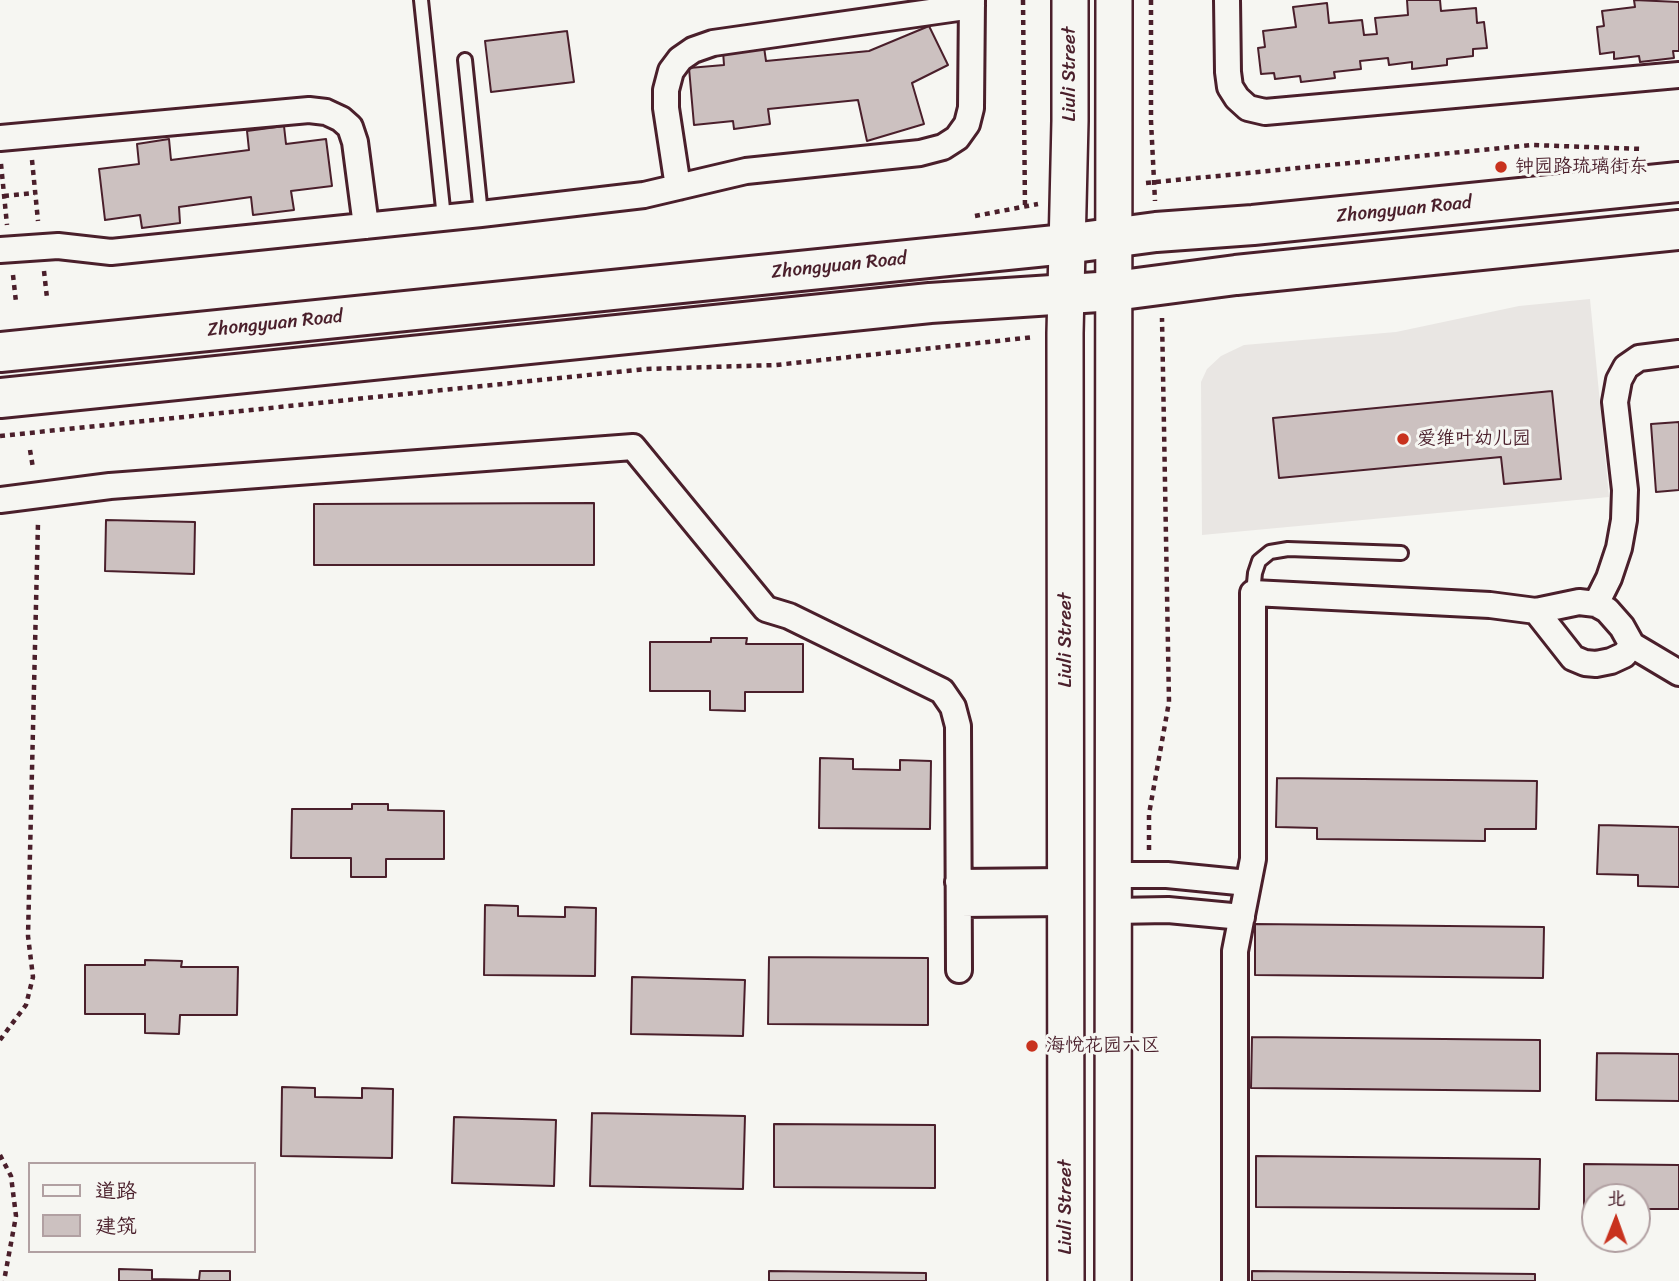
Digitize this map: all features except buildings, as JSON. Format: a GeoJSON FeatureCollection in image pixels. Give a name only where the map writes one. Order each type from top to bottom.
{"type":"FeatureCollection","features":[{"type":"Feature","properties":{"kind":"main road","name":"Liuli Street"},"geometry":{"type":"LineString","coordinates":[[1066,1281],[1065,333],[1070,121],[1069,0]]}},
{"type":"Feature","properties":{"kind":"main road"},"geometry":{"type":"LineString","coordinates":[[1113,1281],[1114,0]]}},
{"type":"Feature","properties":{"kind":"main road","name":"Zhongyuan Road"},"geometry":{"type":"LineString","coordinates":[[0,352],[1066,244],[1115,236],[1253,225],[1679,182]]}},
{"type":"Feature","properties":{"kind":"main road"},"geometry":{"type":"LineString","coordinates":[[0,397],[957,300],[1066,295],[1114,306],[1236,275],[1679,230]]}},
{"type":"Feature","properties":{"kind":"street"},"geometry":{"type":"LineString","coordinates":[[1227,0],[1230,87],[1248,108],[1265,112],[1679,75]]}},
{"type":"Feature","properties":{"kind":"street"},"geometry":{"type":"LineString","coordinates":[[0,250],[58,246],[111,252],[444,218],[644,195],[678,187],[746,171],[920,153],[943,147],[957,138],[967,124],[971,107],[972,3],[713,43],[693,50],[671,71],[666,90],[666,108],[678,187]]}},
{"type":"Feature","properties":{"kind":"street"},"geometry":{"type":"LineString","coordinates":[[0,138],[309,110],[326,112],[350,127],[355,142],[366,226]]}},
{"type":"Feature","properties":{"kind":"street"},"geometry":{"type":"LineString","coordinates":[[1596,604],[1609,579],[1624,520],[1625,490],[1615,402],[1619,380],[1626,367],[1639,358],[1679,353]]}},
{"type":"Feature","properties":{"kind":"street"},"geometry":{"type":"LineString","coordinates":[[0,500],[110,486],[633,447],[766,609],[789,616],[942,691],[953,707],[958,726],[959,970]]}},
{"type":"Feature","properties":{"kind":"street"},"geometry":{"type":"LineString","coordinates":[[1235,1281],[1235,950],[1253,859],[1254,593],[1490,605],[1536,611],[1579,602],[1596,604],[1607,610],[1622,627],[1632,645],[1679,673]]}},
{"type":"Feature","properties":{"kind":"street"},"geometry":{"type":"LineString","coordinates":[[1536,611],[1573,658],[1585,663],[1611,661],[1624,655],[1632,645]]}},
{"type":"Feature","properties":{"kind":"street"},"geometry":{"type":"LineString","coordinates":[[1114,875],[1149,874],[1248,883]]}},
{"type":"Feature","properties":{"kind":"street"},"geometry":{"type":"LineString","coordinates":[[959,893],[1066,892]]}},
{"type":"Feature","properties":{"kind":"street"},"geometry":{"type":"LineString","coordinates":[[1114,911],[1168,910],[1242,917]]}},
{"type":"Feature","properties":{"kind":"lane"},"geometry":{"type":"LineString","coordinates":[[421,0],[444,218]]}},
{"type":"Feature","properties":{"kind":"lane"},"geometry":{"type":"LineString","coordinates":[[465,60],[481,214]]}},
{"type":"Feature","properties":{"kind":"lane"},"geometry":{"type":"LineString","coordinates":[[1254,593],[1259,561],[1270,552],[1288,549],[1401,552]]}},
{"type":"Feature","properties":{"kind":"path"},"geometry":{"type":"LineString","coordinates":[[1151,0],[1151,121],[1156,232]]}},
{"type":"Feature","properties":{"kind":"path"},"geometry":{"type":"LineString","coordinates":[[30,135],[47,298]]}},
{"type":"Feature","properties":{"kind":"path"},"geometry":{"type":"LineString","coordinates":[[1115,189],[1154,182],[1532,145],[1654,149]]}},
{"type":"Feature","properties":{"kind":"path"},"geometry":{"type":"LineString","coordinates":[[4,196],[36,193]]}},
{"type":"Feature","properties":{"kind":"path"},"geometry":{"type":"LineString","coordinates":[[974,216],[1067,199]]}},
{"type":"Feature","properties":{"kind":"path"},"geometry":{"type":"LineString","coordinates":[[1114,306],[1162,316],[1169,702],[1149,814],[1149,874]]}},
{"type":"Feature","properties":{"kind":"path"},"geometry":{"type":"LineString","coordinates":[[0,436],[646,369],[776,365],[1065,333]]}},
{"type":"Feature","properties":{"kind":"path"},"geometry":{"type":"LineString","coordinates":[[0,1040],[26,1005],[33,977],[28,936],[38,496],[30,450]]}},
{"type":"Feature","properties":{"kind":"path"},"geometry":{"type":"LineString","coordinates":[[0,1155],[12,1176],[16,1205],[15,1233],[4,1281]]}},
{"type":"Feature","properties":{"kind":"shaded area","name":"爱维叶幼儿园"},"geometry":{"type":"Polygon","coordinates":[[[1590,299],[1609,497],[1202,535],[1201,382],[1207,369],[1221,356],[1244,345],[1396,332],[1519,306],[1590,299]]]}},
{"type":"Feature","properties":{"kind":"place","name":"钟园路琉璃街东"},"geometry":{"type":"Point","coordinates":[1501,167]}},
{"type":"Feature","properties":{"kind":"place","name":"爱维叶幼儿园"},"geometry":{"type":"Point","coordinates":[1403,439]}},
{"type":"Feature","properties":{"kind":"place","name":"海悦花园六区"},"geometry":{"type":"Point","coordinates":[1032,1046]}}]}
